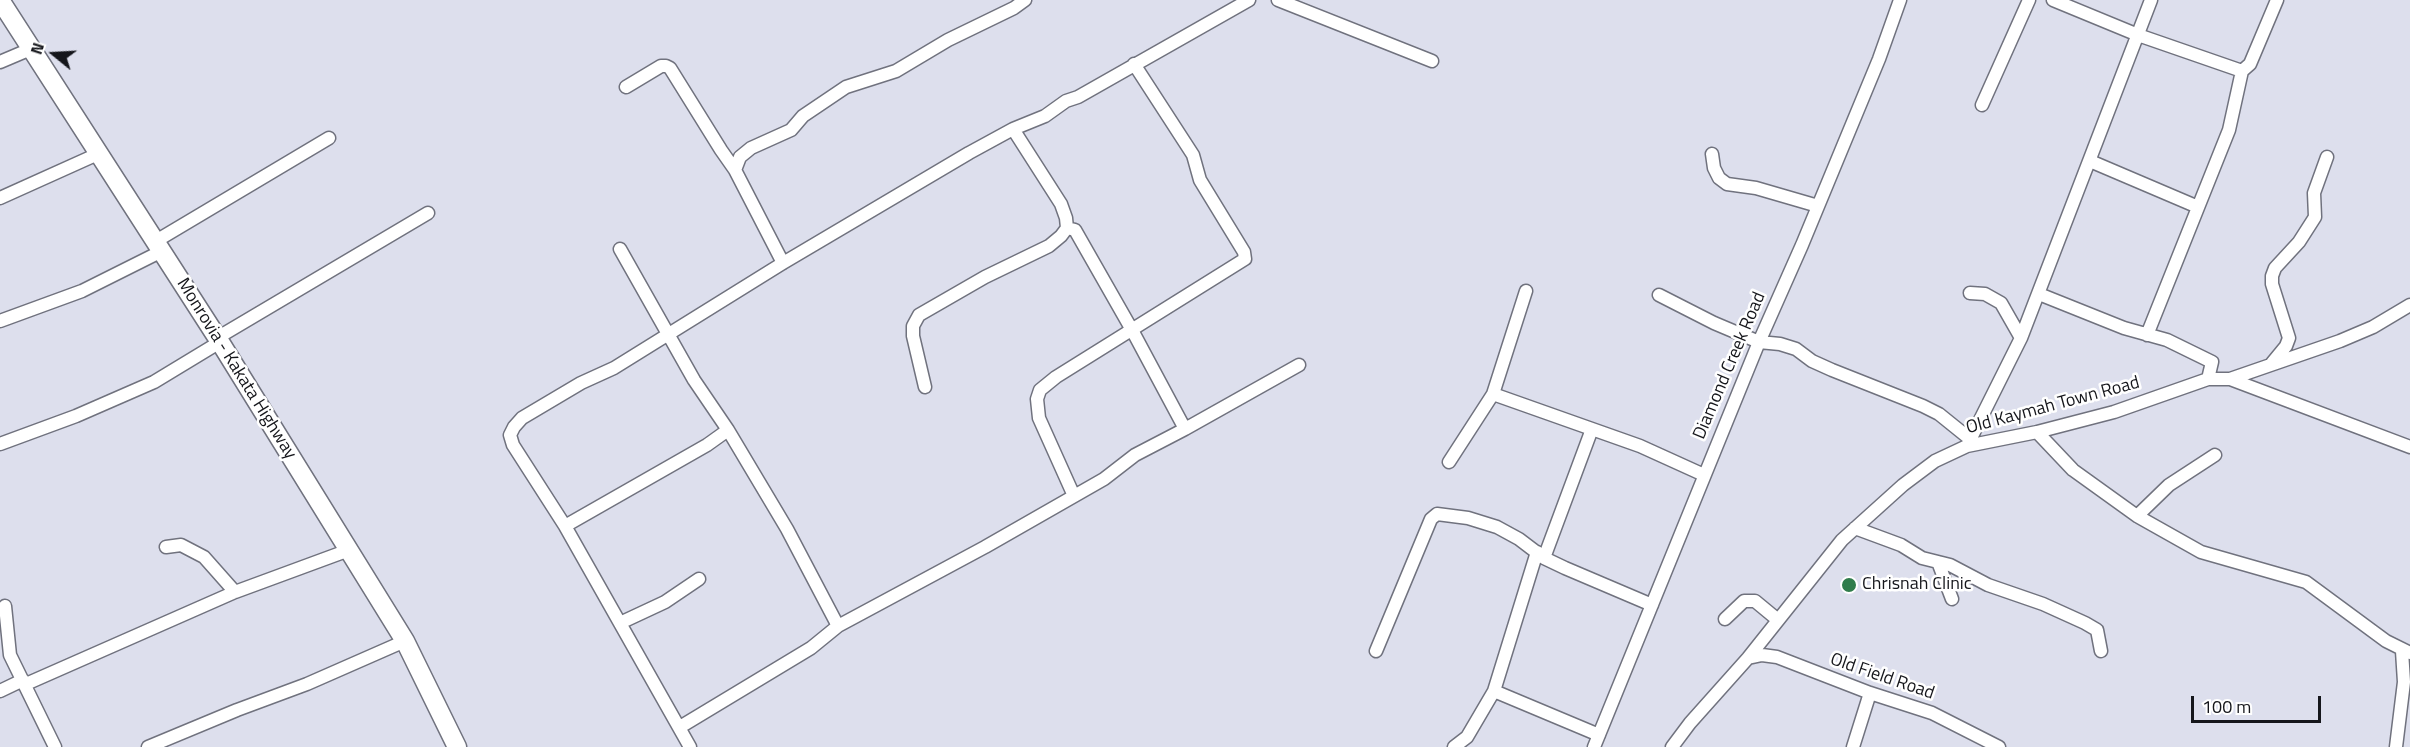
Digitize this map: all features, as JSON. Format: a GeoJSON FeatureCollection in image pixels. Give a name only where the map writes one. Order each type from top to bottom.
{"type":"FeatureCollection","features":[{"type":"Feature","properties":{"kind":"highway","name":"Monrovia - Kakata Highway"},"geometry":{"type":"LineString","coordinates":[[0,0],[220,342],[405,641],[453,746]]}},
{"type":"Feature","properties":{"kind":"street"},"geometry":{"type":"LineString","coordinates":[[735,170],[740,157],[752,148],[791,130],[803,116],[846,87],[896,71],[948,40],[1014,8],[1025,0]]}},
{"type":"Feature","properties":{"kind":"street"},"geometry":{"type":"LineString","coordinates":[[690,747],[565,526],[513,445],[510,435],[514,427],[522,418],[581,383],[614,368],[783,263],[969,153],[1013,129],[1045,116],[1066,101],[1078,97],[1249,0]]}},
{"type":"Feature","properties":{"kind":"street"},"geometry":{"type":"LineString","coordinates":[[1278,0],[1432,61]]}},
{"type":"Feature","properties":{"kind":"street","name":"Diamond Creek Road"},"geometry":{"type":"LineString","coordinates":[[1596,741],[1759,342],[1879,59],[1900,0]]}},
{"type":"Feature","properties":{"kind":"street"},"geometry":{"type":"LineString","coordinates":[[1982,105],[2029,0]]}},
{"type":"Feature","properties":{"kind":"street"},"geometry":{"type":"LineString","coordinates":[[2053,0],[2138,35],[2242,71]]}},
{"type":"Feature","properties":{"kind":"street"},"geometry":{"type":"LineString","coordinates":[[1659,295],[1714,323],[1759,342],[1780,344],[1796,349],[1812,361],[1832,370],[1923,406],[1939,414],[1968,442],[2021,338],[2151,0]]}},
{"type":"Feature","properties":{"kind":"street"},"geometry":{"type":"LineString","coordinates":[[2147,335],[2229,130],[2242,71],[2250,64],[2277,0]]}},
{"type":"Feature","properties":{"kind":"street"},"geometry":{"type":"LineString","coordinates":[[0,62],[33,48]]}},
{"type":"Feature","properties":{"kind":"street"},"geometry":{"type":"LineString","coordinates":[[1074,496],[1039,418],[1037,399],[1040,390],[1056,377],[1245,259],[1244,252],[1200,180],[1193,155],[1134,64]]}},
{"type":"Feature","properties":{"kind":"street"},"geometry":{"type":"LineString","coordinates":[[626,87],[661,66],[670,68],[735,170],[783,263]]}},
{"type":"Feature","properties":{"kind":"street"},"geometry":{"type":"LineString","coordinates":[[1013,129],[1061,204],[1067,228]]}},
{"type":"Feature","properties":{"kind":"street"},"geometry":{"type":"LineString","coordinates":[[0,321],[82,291],[159,246],[329,138]]}},
{"type":"Feature","properties":{"kind":"street"},"geometry":{"type":"LineString","coordinates":[[0,198],[100,153]]}},
{"type":"Feature","properties":{"kind":"street"},"geometry":{"type":"LineString","coordinates":[[1712,154],[1714,168],[1719,178],[1727,183],[1756,188],[1818,206]]}},
{"type":"Feature","properties":{"kind":"street"},"geometry":{"type":"LineString","coordinates":[[2272,364],[2286,346],[2289,338],[2272,284],[2272,276],[2275,268],[2299,242],[2315,217],[2314,194],[2327,157]]}},
{"type":"Feature","properties":{"kind":"street"},"geometry":{"type":"LineString","coordinates":[[2090,161],[2198,207]]}},
{"type":"Feature","properties":{"kind":"street"},"geometry":{"type":"LineString","coordinates":[[0,444],[76,416],[154,382],[220,342],[222,335],[428,213]]}},
{"type":"Feature","properties":{"kind":"street"},"geometry":{"type":"LineString","coordinates":[[1067,228],[1075,230],[1185,429]]}},
{"type":"Feature","properties":{"kind":"street"},"geometry":{"type":"LineString","coordinates":[[925,387],[913,336],[913,326],[919,315],[986,277],[1049,246],[1067,228]]}},
{"type":"Feature","properties":{"kind":"street"},"geometry":{"type":"LineString","coordinates":[[620,249],[694,380],[728,430],[787,529],[838,627]]}},
{"type":"Feature","properties":{"kind":"street"},"geometry":{"type":"LineString","coordinates":[[1449,462],[1493,394],[1526,291]]}},
{"type":"Feature","properties":{"kind":"street"},"geometry":{"type":"LineString","coordinates":[[1970,293],[1985,294],[2001,303],[2021,338]]}},
{"type":"Feature","properties":{"kind":"street"},"geometry":{"type":"LineString","coordinates":[[2039,294],[2147,335],[2167,340],[2212,362],[2208,379]]}},
{"type":"Feature","properties":{"kind":"street","name":"Old Kaymah Town Road"},"geometry":{"type":"LineString","coordinates":[[1672,747],[1690,723],[1748,658],[1842,540],[1935,461],[1968,442],[2037,432],[2114,412],[2208,379],[2230,379],[2373,327],[2410,305]]}},
{"type":"Feature","properties":{"kind":"street"},"geometry":{"type":"LineString","coordinates":[[680,727],[811,648],[838,627],[986,547],[1104,479],[1135,454],[1185,429],[1299,365]]}},
{"type":"Feature","properties":{"kind":"street"},"geometry":{"type":"LineString","coordinates":[[2230,379],[2410,447]]}},
{"type":"Feature","properties":{"kind":"street"},"geometry":{"type":"LineString","coordinates":[[1493,394],[1640,446],[1704,475]]}},
{"type":"Feature","properties":{"kind":"street"},"geometry":{"type":"LineString","coordinates":[[1454,747],[1467,737],[1494,691],[1541,555],[1592,429]]}},
{"type":"Feature","properties":{"kind":"street"},"geometry":{"type":"LineString","coordinates":[[565,526],[728,430]]}},
{"type":"Feature","properties":{"kind":"street"},"geometry":{"type":"LineString","coordinates":[[2037,432],[2073,471],[2137,516],[2201,552],[2306,582],[2355,619],[2406,652],[2396,747]]}},
{"type":"Feature","properties":{"kind":"street"},"geometry":{"type":"LineString","coordinates":[[2137,516],[2169,485],[2215,455]]}},
{"type":"Feature","properties":{"kind":"street"},"geometry":{"type":"LineString","coordinates":[[1376,651],[1431,519],[1437,514],[1468,518],[1497,527],[1541,555],[1652,605]]}},
{"type":"Feature","properties":{"kind":"street"},"geometry":{"type":"LineString","coordinates":[[1855,528],[1901,545],[1922,558],[1950,565],[2011,595],[2043,604],[2085,623],[2097,630],[2101,651]]}},
{"type":"Feature","properties":{"kind":"street"},"geometry":{"type":"LineString","coordinates":[[166,547],[181,545],[204,557],[235,592]]}},
{"type":"Feature","properties":{"kind":"street"},"geometry":{"type":"LineString","coordinates":[[0,691],[235,592],[349,550]]}},
{"type":"Feature","properties":{"kind":"street"},"geometry":{"type":"LineString","coordinates":[[1938,562],[1952,598]]}},
{"type":"Feature","properties":{"kind":"street"},"geometry":{"type":"LineString","coordinates":[[620,623],[665,602],[699,579]]}},
{"type":"Feature","properties":{"kind":"street"},"geometry":{"type":"LineString","coordinates":[[1725,619],[1744,601],[1755,601],[1778,620]]}},
{"type":"Feature","properties":{"kind":"street"},"geometry":{"type":"LineString","coordinates":[[5,606],[10,655],[56,747]]}},
{"type":"Feature","properties":{"kind":"street"},"geometry":{"type":"LineString","coordinates":[[148,747],[307,684],[405,641]]}},
{"type":"Feature","properties":{"kind":"street","name":"Old Field Road"},"geometry":{"type":"LineString","coordinates":[[1748,658],[1778,657],[1870,693],[1932,713],[1999,747]]}},
{"type":"Feature","properties":{"kind":"street"},"geometry":{"type":"LineString","coordinates":[[1494,691],[1596,741]]}},
{"type":"Feature","properties":{"kind":"street"},"geometry":{"type":"LineString","coordinates":[[1853,747],[1870,693]]}},
{"type":"Feature","properties":{"kind":"place","name":"Chrisnah Clinic"},"geometry":{"type":"Point","coordinates":[1849,585]}}]}
